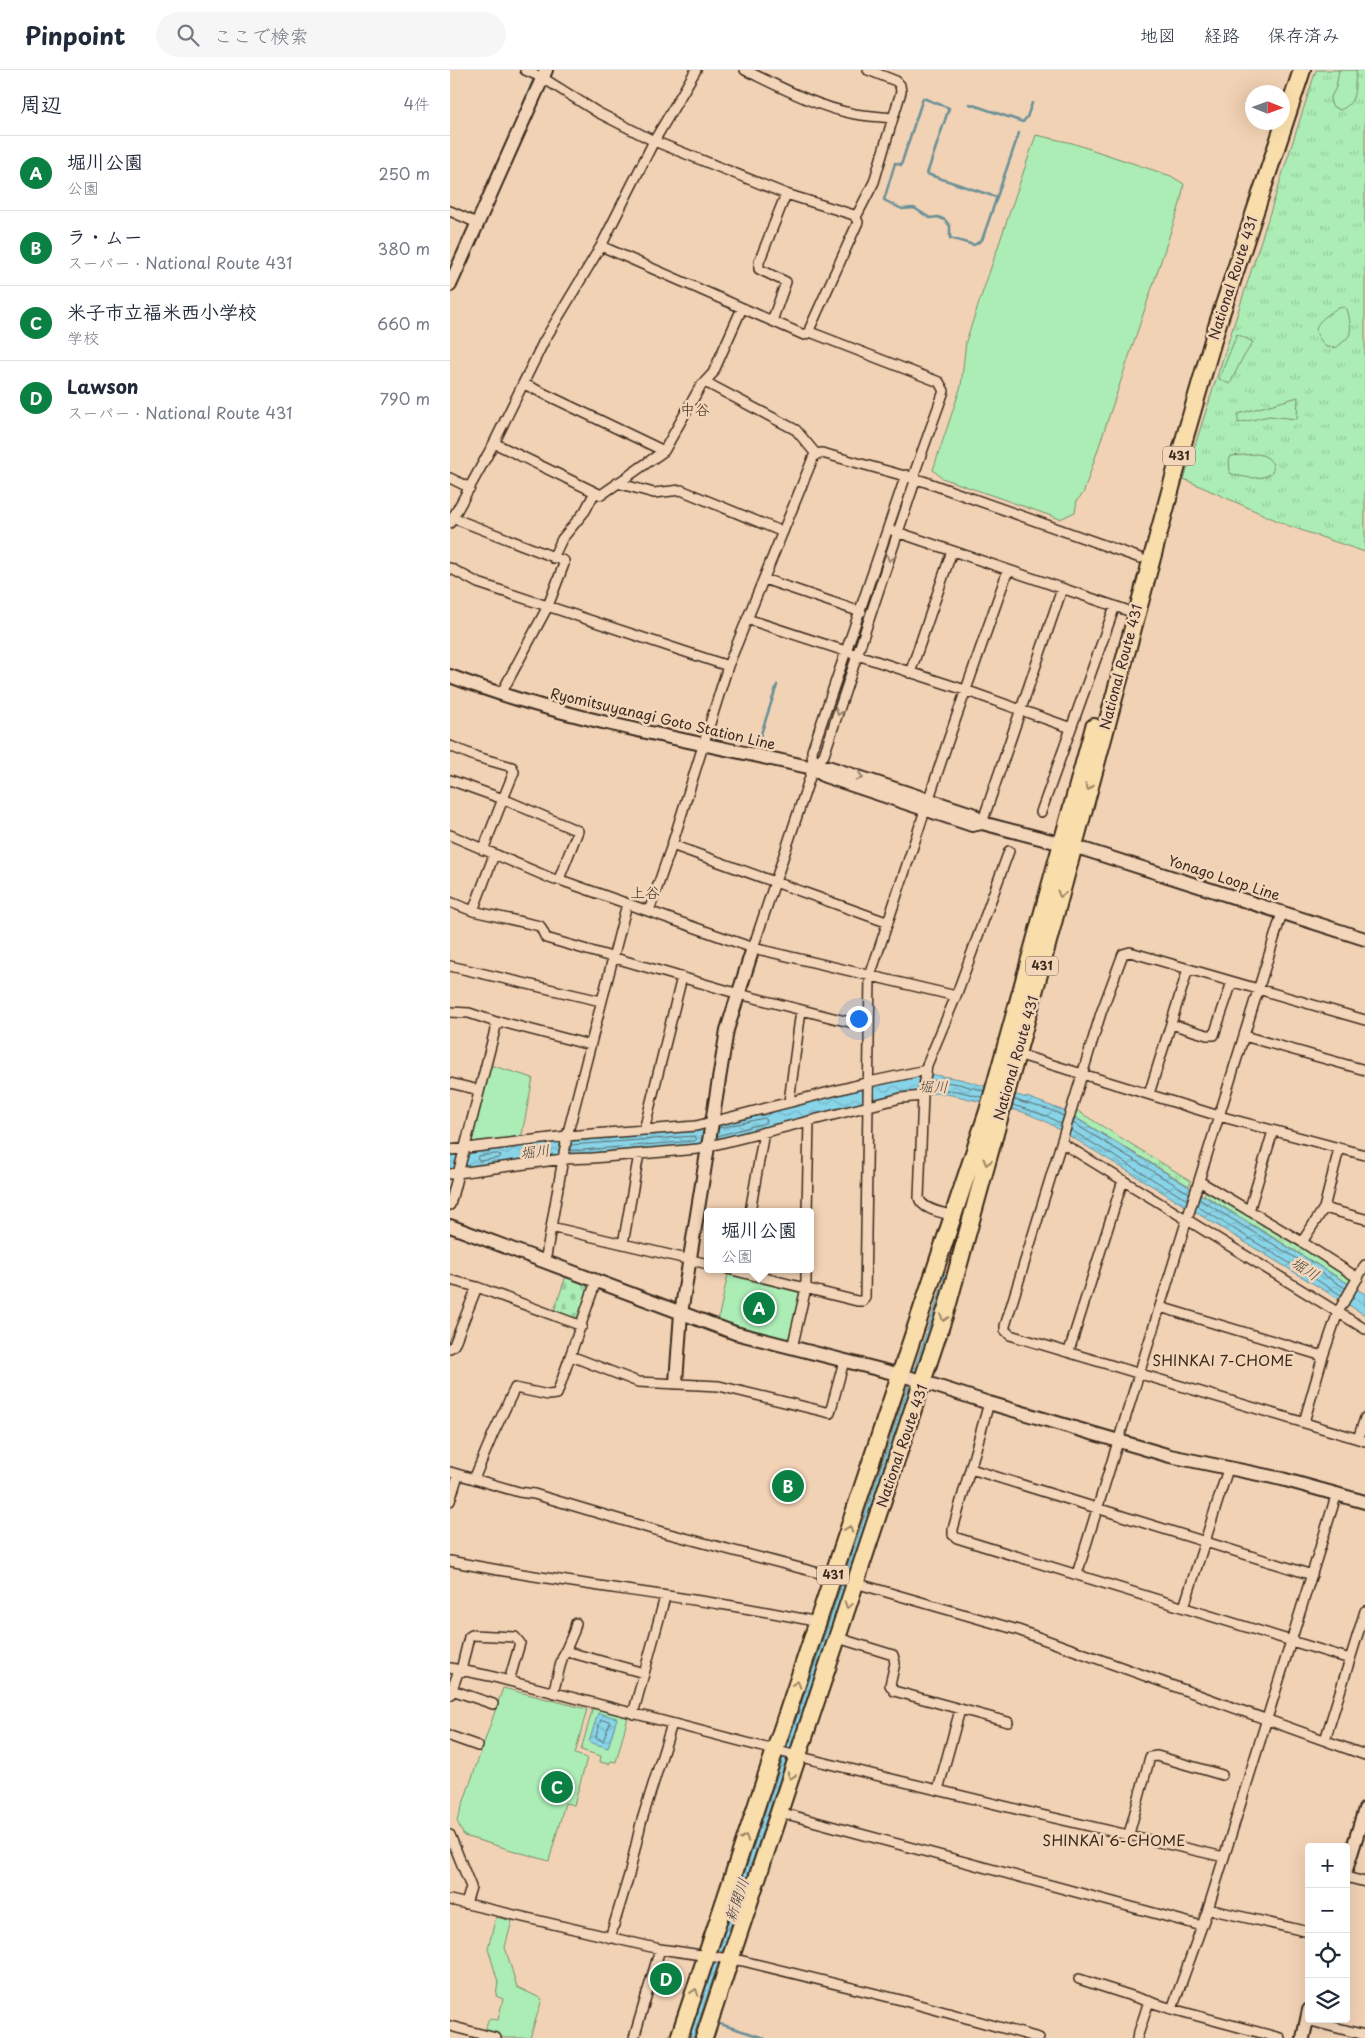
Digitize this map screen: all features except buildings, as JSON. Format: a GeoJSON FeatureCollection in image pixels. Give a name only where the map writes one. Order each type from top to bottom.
{"type":"FeatureCollection","features":[{"type":"Feature","properties":{"kind":"highway"},"geometry":{"type":"LineString","coordinates":[[1286,85],[1292,70]]}},
{"type":"Feature","properties":{"kind":"highway","name":"National Route 431"},"geometry":{"type":"LineString","coordinates":[[704,2038],[728,1959],[838,1638],[854,1583],[947,1307],[994,1113],[1068,845],[1205,368],[1302,70]]}},
{"type":"Feature","properties":{"kind":"highway","name":"National Route 431"},"geometry":{"type":"LineString","coordinates":[[1003,1083],[1017,1054],[1068,845],[1120,608],[1140,558],[1208,319],[1270,130]]}},
{"type":"Feature","properties":{"kind":"highway","name":"National Route 431"},"geometry":{"type":"LineString","coordinates":[[679,2038],[708,1957],[818,1622],[836,1577],[954,1216],[994,1113]]}},
{"type":"Feature","properties":{"kind":"street"},"geometry":{"type":"LineString","coordinates":[[525,70],[544,74],[597,112],[654,140],[786,194],[856,217]]}},
{"type":"Feature","properties":{"kind":"street"},"geometry":{"type":"LineString","coordinates":[[501,694],[548,606],[564,560],[553,558],[452,521],[494,443],[544,341],[601,246],[654,140],[696,70]]}},
{"type":"Feature","properties":{"kind":"street"},"geometry":{"type":"LineString","coordinates":[[745,70],[826,106],[855,114],[893,118]]}},
{"type":"Feature","properties":{"kind":"street"},"geometry":{"type":"LineString","coordinates":[[810,332],[810,328],[858,222],[856,217],[874,182],[901,92],[900,85],[896,81],[868,70]]}},
{"type":"Feature","properties":{"kind":"street"},"geometry":{"type":"LineString","coordinates":[[450,285],[544,74]]}},
{"type":"Feature","properties":{"kind":"street"},"geometry":{"type":"LineString","coordinates":[[772,321],[786,282],[759,269],[758,262],[786,194]]}},
{"type":"Feature","properties":{"kind":"street"},"geometry":{"type":"LineString","coordinates":[[450,211],[477,223]]}},
{"type":"Feature","properties":{"kind":"street"},"geometry":{"type":"LineString","coordinates":[[601,246],[804,335],[810,332],[939,382],[944,391],[912,477],[888,530],[812,751],[813,768]]}},
{"type":"Feature","properties":{"kind":"street"},"geometry":{"type":"LineString","coordinates":[[494,443],[602,495],[664,451],[700,388],[713,373],[742,308]]}},
{"type":"Feature","properties":{"kind":"street"},"geometry":{"type":"LineString","coordinates":[[705,382],[796,430],[816,454]]}},
{"type":"Feature","properties":{"kind":"street"},"geometry":{"type":"LineString","coordinates":[[524,384],[664,451]]}},
{"type":"Feature","properties":{"kind":"street"},"geometry":{"type":"LineString","coordinates":[[649,911],[672,845],[728,666],[812,458],[816,454],[822,453],[912,477],[1140,558]]}},
{"type":"Feature","properties":{"kind":"street"},"geometry":{"type":"LineString","coordinates":[[676,1382],[681,1313],[727,1030],[813,768],[824,755],[899,533],[912,477]]}},
{"type":"Feature","properties":{"kind":"street"},"geometry":{"type":"LineString","coordinates":[[450,478],[470,488]]}},
{"type":"Feature","properties":{"kind":"street"},"geometry":{"type":"LineString","coordinates":[[617,483],[654,493],[681,490],[783,532]]}},
{"type":"Feature","properties":{"kind":"street"},"geometry":{"type":"LineString","coordinates":[[553,558],[562,539],[585,512],[595,492]]}},
{"type":"Feature","properties":{"kind":"street"},"geometry":{"type":"LineString","coordinates":[[888,530],[1120,608],[1071,728],[1040,812]]}},
{"type":"Feature","properties":{"kind":"street"},"geometry":{"type":"LineString","coordinates":[[910,673],[952,551]]}},
{"type":"Feature","properties":{"kind":"street"},"geometry":{"type":"LineString","coordinates":[[450,568],[478,583],[728,666]]}},
{"type":"Feature","properties":{"kind":"street"},"geometry":{"type":"LineString","coordinates":[[748,1273],[861,1302],[865,1298],[870,976],[886,922],[1008,570]]}},
{"type":"Feature","properties":{"kind":"street"},"geometry":{"type":"LineString","coordinates":[[764,579],[861,612]]}},
{"type":"Feature","properties":{"kind":"street"},"geometry":{"type":"LineString","coordinates":[[982,823],[1062,589]]}},
{"type":"Feature","properties":{"kind":"street"},"geometry":{"type":"LineString","coordinates":[[747,619],[965,690],[1071,728]]}},
{"type":"Feature","properties":{"kind":"street","name":"Ryomitsuyanagi Goto Station Line"},"geometry":{"type":"LineString","coordinates":[[450,676],[564,713],[637,731],[703,743],[813,768],[828,767],[926,805],[972,814],[982,823],[1068,845]]}},
{"type":"Feature","properties":{"kind":"street"},"geometry":{"type":"LineString","coordinates":[[450,746],[513,768],[514,772],[482,850]]}},
{"type":"Feature","properties":{"kind":"street"},"geometry":{"type":"LineString","coordinates":[[450,780],[503,799],[578,831],[559,879]]}},
{"type":"Feature","properties":{"kind":"street"},"geometry":{"type":"LineString","coordinates":[[450,835],[555,880],[559,879],[753,948],[956,996]]}},
{"type":"Feature","properties":{"kind":"street"},"geometry":{"type":"LineString","coordinates":[[672,845],[886,922]]}},
{"type":"Feature","properties":{"kind":"street","name":"Yonago Loop Line"},"geometry":{"type":"LineString","coordinates":[[1068,845],[1365,939]]}},
{"type":"Feature","properties":{"kind":"street"},"geometry":{"type":"LineString","coordinates":[[954,1216],[925,1206],[920,1201],[923,1096],[926,1071],[1010,851]]}},
{"type":"Feature","properties":{"kind":"street"},"geometry":{"type":"LineString","coordinates":[[473,911],[494,855]]}},
{"type":"Feature","properties":{"kind":"street"},"geometry":{"type":"LineString","coordinates":[[450,902],[473,911],[540,926],[546,938],[739,994],[869,1027]]}},
{"type":"Feature","properties":{"kind":"street"},"geometry":{"type":"LineString","coordinates":[[545,1262],[567,1136],[627,904]]}},
{"type":"Feature","properties":{"kind":"street"},"geometry":{"type":"LineString","coordinates":[[1077,1574],[1282,913]]}},
{"type":"Feature","properties":{"kind":"street"},"geometry":{"type":"LineString","coordinates":[[1365,1020],[1130,952],[1123,954],[1082,1073],[1005,1326],[1005,1330],[1010,1335],[1069,1351],[1362,1440],[1365,1418]]}},
{"type":"Feature","properties":{"kind":"street"},"geometry":{"type":"LineString","coordinates":[[450,966],[601,1001]]}},
{"type":"Feature","properties":{"kind":"street"},"geometry":{"type":"LineString","coordinates":[[1149,1094],[1188,969]]}},
{"type":"Feature","properties":{"kind":"street"},"geometry":{"type":"LineString","coordinates":[[644,1130],[682,977]]}},
{"type":"Feature","properties":{"kind":"street"},"geometry":{"type":"LineString","coordinates":[[1171,1024],[1207,1035],[1214,1035],[1232,982]]}},
{"type":"Feature","properties":{"kind":"street"},"geometry":{"type":"LineString","coordinates":[[789,1102],[801,1010]]}},
{"type":"Feature","properties":{"kind":"street"},"geometry":{"type":"LineString","coordinates":[[450,1012],[469,1013],[499,1023],[502,1022],[590,1045]]}},
{"type":"Feature","properties":{"kind":"street"},"geometry":{"type":"LineString","coordinates":[[450,1206],[456,1171],[464,1150],[496,1026],[499,1023]]}},
{"type":"Feature","properties":{"kind":"street"},"geometry":{"type":"LineString","coordinates":[[1244,1036],[1365,1070]]}},
{"type":"Feature","properties":{"kind":"street"},"geometry":{"type":"LineString","coordinates":[[1017,1054],[1219,1116],[1365,1155]]}},
{"type":"Feature","properties":{"kind":"street"},"geometry":{"type":"LineString","coordinates":[[450,1150],[464,1150],[567,1136],[696,1126],[869,1082],[926,1071]]}},
{"type":"Feature","properties":{"kind":"street"},"geometry":{"type":"LineString","coordinates":[[450,1083],[480,1090]]}},
{"type":"Feature","properties":{"kind":"street"},"geometry":{"type":"LineString","coordinates":[[456,1171],[563,1159],[707,1147],[901,1098],[923,1096]]}},
{"type":"Feature","properties":{"kind":"street"},"geometry":{"type":"LineString","coordinates":[[808,1208],[809,1121]]}},
{"type":"Feature","properties":{"kind":"street"},"geometry":{"type":"LineString","coordinates":[[1249,1211],[1273,1131]]}},
{"type":"Feature","properties":{"kind":"street"},"geometry":{"type":"LineString","coordinates":[[751,1208],[764,1132]]}},
{"type":"Feature","properties":{"kind":"street"},"geometry":{"type":"LineString","coordinates":[[1062,1139],[1123,1180],[1188,1215],[1340,1308],[1365,1329]]}},
{"type":"Feature","properties":{"kind":"street"},"geometry":{"type":"LineString","coordinates":[[1302,1242],[1324,1208],[1340,1149]]}},
{"type":"Feature","properties":{"kind":"street"},"geometry":{"type":"LineString","coordinates":[[623,1244],[639,1154]]}},
{"type":"Feature","properties":{"kind":"street"},"geometry":{"type":"LineString","coordinates":[[1069,1351],[1123,1180]]}},
{"type":"Feature","properties":{"kind":"street"},"geometry":{"type":"LineString","coordinates":[[1198,1183],[1302,1242],[1355,1282]]}},
{"type":"Feature","properties":{"kind":"street"},"geometry":{"type":"LineString","coordinates":[[1324,1208],[1365,1219]]}},
{"type":"Feature","properties":{"kind":"street"},"geometry":{"type":"LineString","coordinates":[[450,1226],[735,1333],[903,1375],[989,1403],[1170,1456],[1228,1470],[1282,1479],[1365,1502]]}},
{"type":"Feature","properties":{"kind":"street"},"geometry":{"type":"LineString","coordinates":[[551,1227],[704,1263]]}},
{"type":"Feature","properties":{"kind":"street"},"geometry":{"type":"LineString","coordinates":[[1304,1422],[1323,1356],[1340,1308],[1365,1265]]}},
{"type":"Feature","properties":{"kind":"street"},"geometry":{"type":"LineString","coordinates":[[792,1348],[806,1288],[806,1273]]}},
{"type":"Feature","properties":{"kind":"street"},"geometry":{"type":"LineString","coordinates":[[450,1280],[477,1287],[582,1326]]}},
{"type":"Feature","properties":{"kind":"street"},"geometry":{"type":"LineString","coordinates":[[474,1479],[513,1390],[517,1388],[555,1395],[582,1326],[596,1281]]}},
{"type":"Feature","properties":{"kind":"street"},"geometry":{"type":"LineString","coordinates":[[450,1348],[454,1345],[477,1287]]}},
{"type":"Feature","properties":{"kind":"street"},"geometry":{"type":"LineString","coordinates":[[1160,1307],[1323,1356]]}},
{"type":"Feature","properties":{"kind":"street"},"geometry":{"type":"LineString","coordinates":[[571,1356],[638,1382],[676,1382],[718,1386],[830,1413],[844,1361]]}},
{"type":"Feature","properties":{"kind":"street"},"geometry":{"type":"LineString","coordinates":[[989,1403],[952,1529],[953,1535],[957,1538],[1350,1659]]}},
{"type":"Feature","properties":{"kind":"street"},"geometry":{"type":"LineString","coordinates":[[971,1469],[1312,1575]]}},
{"type":"Feature","properties":{"kind":"street"},"geometry":{"type":"LineString","coordinates":[[1184,1607],[1228,1470]]}},
{"type":"Feature","properties":{"kind":"street"},"geometry":{"type":"LineString","coordinates":[[450,1501],[454,1474],[519,1492],[534,1494],[662,1532],[836,1577],[1018,1630],[1267,1718],[1365,1755]]}},
{"type":"Feature","properties":{"kind":"street"},"geometry":{"type":"LineString","coordinates":[[1172,2009],[1208,1909],[1337,1494]]}},
{"type":"Feature","properties":{"kind":"street"},"geometry":{"type":"LineString","coordinates":[[450,1561],[516,1574],[818,1622]]}},
{"type":"Feature","properties":{"kind":"street"},"geometry":{"type":"LineString","coordinates":[[633,1714],[665,1597]]}},
{"type":"Feature","properties":{"kind":"street"},"geometry":{"type":"LineString","coordinates":[[1325,1740],[1365,1611]]}},
{"type":"Feature","properties":{"kind":"street"},"geometry":{"type":"LineString","coordinates":[[553,1693],[562,1659],[576,1623]]}},
{"type":"Feature","properties":{"kind":"street"},"geometry":{"type":"LineString","coordinates":[[493,1704],[451,1693],[457,1669],[469,1636],[516,1637],[520,1643],[509,1681]]}},
{"type":"Feature","properties":{"kind":"street"},"geometry":{"type":"LineString","coordinates":[[838,1638],[893,1655],[895,1663],[890,1685],[894,1691],[1008,1722]]}},
{"type":"Feature","properties":{"kind":"street"},"geometry":{"type":"LineString","coordinates":[[565,1651],[644,1673]]}},
{"type":"Feature","properties":{"kind":"street"},"geometry":{"type":"LineString","coordinates":[[457,1669],[796,1756],[1224,1857]]}},
{"type":"Feature","properties":{"kind":"street"},"geometry":{"type":"LineString","coordinates":[[938,1790],[960,1710]]}},
{"type":"Feature","properties":{"kind":"street"},"geometry":{"type":"LineString","coordinates":[[610,1938],[629,1875],[641,1823],[672,1724]]}},
{"type":"Feature","properties":{"kind":"street"},"geometry":{"type":"LineString","coordinates":[[450,1736],[478,1746]]}},
{"type":"Feature","properties":{"kind":"street"},"geometry":{"type":"LineString","coordinates":[[1129,1834],[1150,1758],[1157,1756],[1222,1775]]}},
{"type":"Feature","properties":{"kind":"street"},"geometry":{"type":"LineString","coordinates":[[1350,1857],[1365,1808]]}},
{"type":"Feature","properties":{"kind":"street"},"geometry":{"type":"LineString","coordinates":[[779,1812],[1202,1926]]}},
{"type":"Feature","properties":{"kind":"street"},"geometry":{"type":"LineString","coordinates":[[450,1835],[471,1887],[466,1904]]}},
{"type":"Feature","properties":{"kind":"street"},"geometry":{"type":"LineString","coordinates":[[1350,1878],[1365,1882]]}},
{"type":"Feature","properties":{"kind":"street"},"geometry":{"type":"LineString","coordinates":[[450,1900],[660,1949],[743,1961],[901,2000],[1039,2038]]}},
{"type":"Feature","properties":{"kind":"street"},"geometry":{"type":"LineString","coordinates":[[1208,1909],[1305,1931]]}},
{"type":"Feature","properties":{"kind":"street"},"geometry":{"type":"LineString","coordinates":[[634,2038],[660,1949]]}},
{"type":"Feature","properties":{"kind":"street"},"geometry":{"type":"LineString","coordinates":[[1079,1979],[1172,2009],[1280,2038]]}},
{"type":"Feature","properties":{"kind":"street"},"geometry":{"type":"LineString","coordinates":[[1137,2038],[1149,2001]]}},
{"type":"Feature","properties":{"kind":"street"},"geometry":{"type":"LineString","coordinates":[[1303,2038],[1306,2023]]}},
{"type":"Feature","properties":{"kind":"street"},"geometry":{"type":"LineString","coordinates":[[1331,2023],[1365,2035]]}},
{"type":"Feature","properties":{"kind":"street"},"geometry":{"type":"LineString","coordinates":[[450,2026],[496,2038]]}},
{"type":"Feature","properties":{"kind":"green space"},"geometry":{"type":"Polygon","coordinates":[[[1316,70],[1365,70],[1365,552],[1289,526],[1184,479],[1316,70]]]}},
{"type":"Feature","properties":{"kind":"green space"},"geometry":{"type":"Polygon","coordinates":[[[1339,70],[1356,70],[1352,99],[1348,105],[1340,110],[1332,106],[1330,99],[1336,87],[1339,70]]]}},
{"type":"Feature","properties":{"kind":"green space"},"geometry":{"type":"Polygon","coordinates":[[[1036,135],[1072,143],[1171,176],[1184,184],[1180,204],[1083,494],[1077,500],[1075,512],[1060,519],[942,478],[933,470],[961,386],[966,341],[1036,135]]]}},
{"type":"Feature","properties":{"kind":"green space"},"geometry":{"type":"Polygon","coordinates":[[[1344,307],[1347,309],[1350,319],[1349,335],[1336,348],[1326,347],[1317,333],[1317,326],[1332,311],[1344,307]]]}},
{"type":"Feature","properties":{"kind":"green space"},"geometry":{"type":"Polygon","coordinates":[[[1237,334],[1253,342],[1230,384],[1219,379],[1237,334]]]}},
{"type":"Feature","properties":{"kind":"green space"},"geometry":{"type":"Polygon","coordinates":[[[1298,397],[1297,419],[1269,416],[1238,423],[1238,414],[1298,397]]]}},
{"type":"Feature","properties":{"kind":"green space"},"geometry":{"type":"Polygon","coordinates":[[[1256,454],[1269,459],[1273,466],[1271,473],[1266,476],[1253,478],[1230,473],[1229,461],[1231,456],[1256,454]]]}},
{"type":"Feature","properties":{"kind":"green space"},"geometry":{"type":"Polygon","coordinates":[[[490,1065],[533,1078],[521,1139],[473,1145],[470,1142],[490,1065]]]}},
{"type":"Feature","properties":{"kind":"green space"},"geometry":{"type":"Polygon","coordinates":[[[1076,1110],[1191,1181],[1189,1186],[1073,1116],[1076,1110]]]}},
{"type":"Feature","properties":{"kind":"green space"},"geometry":{"type":"Polygon","coordinates":[[[1207,1190],[1349,1276],[1351,1282],[1349,1284],[1204,1195],[1207,1190]]]}},
{"type":"Feature","properties":{"kind":"green space"},"geometry":{"type":"Polygon","coordinates":[[[728,1274],[798,1291],[800,1295],[789,1338],[786,1340],[718,1320],[728,1274]]]}},
{"type":"Feature","properties":{"kind":"green space"},"geometry":{"type":"Polygon","coordinates":[[[566,1276],[587,1284],[589,1288],[581,1318],[576,1320],[554,1311],[566,1276]]]}},
{"type":"Feature","properties":{"kind":"green space"},"geometry":{"type":"Polygon","coordinates":[[[894,1424],[846,1567],[842,1566],[878,1457],[894,1424]]]}},
{"type":"Feature","properties":{"kind":"green space"},"geometry":{"type":"Polygon","coordinates":[[[841,1585],[789,1740],[785,1739],[813,1654],[841,1585]]]}},
{"type":"Feature","properties":{"kind":"green space"},"geometry":{"type":"Polygon","coordinates":[[[503,1688],[587,1709],[575,1754],[587,1758],[574,1805],[565,1803],[549,1861],[464,1836],[457,1821],[503,1688]]]}},
{"type":"Feature","properties":{"kind":"green space"},"geometry":{"type":"Polygon","coordinates":[[[593,1707],[628,1717],[616,1762],[611,1761],[609,1764],[600,1762],[601,1756],[581,1750],[593,1707]]]}},
{"type":"Feature","properties":{"kind":"green space"},"geometry":{"type":"Polygon","coordinates":[[[496,1917],[512,1921],[505,1947],[517,1987],[542,1999],[530,2038],[502,2038],[484,2033],[489,2019],[498,2020],[503,1999],[496,1996],[498,1982],[488,1948],[496,1917]]]}},
{"type":"Feature","properties":{"kind":"water","name":"堀川"},"geometry":{"type":"Polygon","coordinates":[[[923,1073],[960,1079],[1027,1097],[1064,1111],[1365,1294],[1365,1315],[1045,1121],[1023,1112],[940,1093],[918,1094],[832,1111],[699,1146],[450,1170],[450,1155],[576,1139],[700,1131],[702,1127],[923,1073]]]}},
{"type":"Feature","properties":{"kind":"water","name":"新開川"},"geometry":{"type":"Polygon","coordinates":[[[974,1182],[944,1289],[693,2038],[689,2038],[944,1280],[941,1274],[942,1272],[946,1275],[974,1182]]]}},
{"type":"Feature","properties":{"kind":"water"},"geometry":{"type":"Polygon","coordinates":[[[598,1713],[617,1718],[608,1748],[589,1742],[598,1713]]]}},
{"type":"Feature","properties":{"kind":"waterway"},"geometry":{"type":"LineString","coordinates":[[508,140],[533,81]]}},
{"type":"Feature","properties":{"kind":"waterway"},"geometry":{"type":"LineString","coordinates":[[996,197],[927,174],[949,108],[923,98],[901,165],[895,163],[884,200],[902,209],[914,208],[930,218],[938,217],[945,220],[950,226],[950,238],[974,245],[982,240],[1019,133]]}},
{"type":"Feature","properties":{"kind":"waterway"},"geometry":{"type":"LineString","coordinates":[[970,104],[1023,122],[1032,103]]}},
{"type":"Feature","properties":{"kind":"waterway"},"geometry":{"type":"LineString","coordinates":[[759,740],[777,685]]}},
{"type":"Feature","properties":{"kind":"waterway"},"geometry":{"type":"LineString","coordinates":[[720,2024],[764,2038]]}},
{"type":"Feature","properties":{"kind":"place","name":"堀川公園"},"geometry":{"type":"Point","coordinates":[759,1308]}},
{"type":"Feature","properties":{"kind":"place","name":"ラ・ムー"},"geometry":{"type":"Point","coordinates":[788,1486]}},
{"type":"Feature","properties":{"kind":"place","name":"米子市立福米西小学校"},"geometry":{"type":"Point","coordinates":[557,1787]}},
{"type":"Feature","properties":{"kind":"place","name":"Lawson"},"geometry":{"type":"Point","coordinates":[666,1979]}},
{"type":"Feature","properties":{"kind":"district","name":"中谷"},"geometry":{"type":"Point","coordinates":[695,410]}},
{"type":"Feature","properties":{"kind":"district","name":"上谷"},"geometry":{"type":"Point","coordinates":[645,893]}},
{"type":"Feature","properties":{"kind":"district","name":"SHINKAI 7-CHOME"},"geometry":{"type":"Point","coordinates":[1223,1361]}},
{"type":"Feature","properties":{"kind":"district","name":"SHINKAI 6-CHOME"},"geometry":{"type":"Point","coordinates":[1114,1841]}}]}
